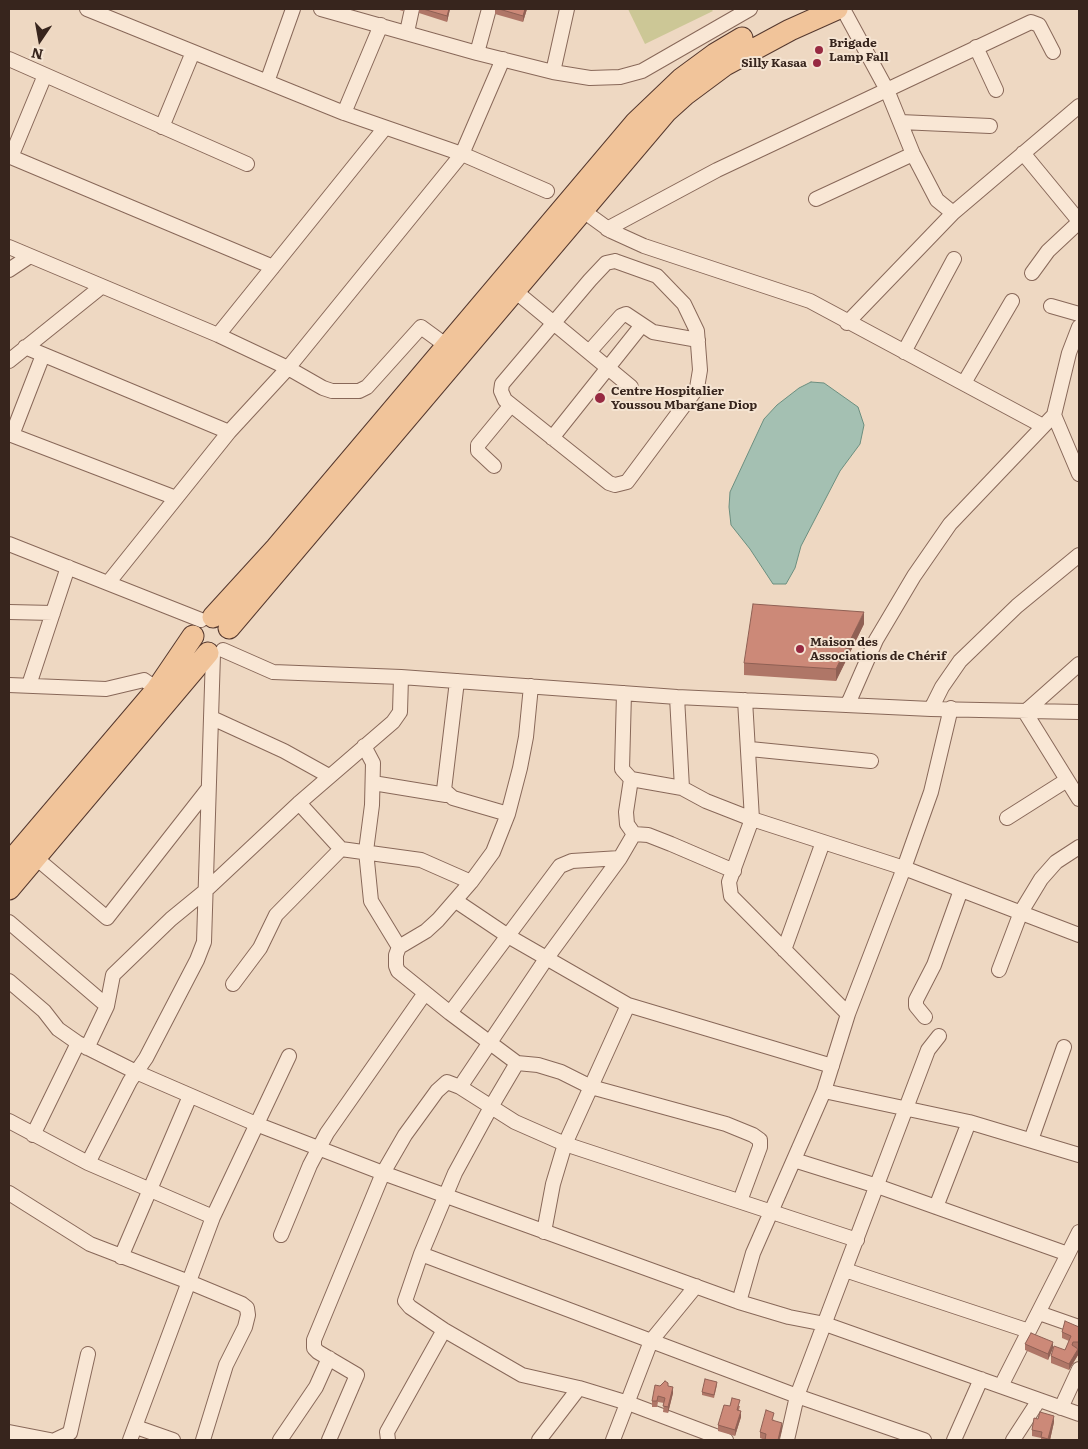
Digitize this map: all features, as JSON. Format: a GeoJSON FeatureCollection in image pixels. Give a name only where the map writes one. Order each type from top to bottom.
{"type":"FeatureCollection","features":[{"type":"Feature","properties":{"kind":"main road"},"geometry":{"type":"LineString","coordinates":[[215,652],[200,650],[209,625],[508,286],[614,146],[674,84],[715,54],[803,9]]}},
{"type":"Feature","properties":{"kind":"main road"},"geometry":{"type":"LineString","coordinates":[[9,863],[447,346],[582,210],[642,138],[686,94],[742,55],[837,9]]}},
{"type":"Feature","properties":{"kind":"main road"},"geometry":{"type":"LineString","coordinates":[[9,889],[215,652],[230,640],[209,625]]}},
{"type":"Feature","properties":{"kind":"street"},"geometry":{"type":"LineString","coordinates":[[87,9],[384,129],[462,154],[546,191]]}},
{"type":"Feature","properties":{"kind":"street"},"geometry":{"type":"LineString","coordinates":[[267,82],[293,9]]}},
{"type":"Feature","properties":{"kind":"street"},"geometry":{"type":"LineString","coordinates":[[321,9],[337,11],[477,53],[553,72],[590,78],[631,76],[722,15],[750,9]]}},
{"type":"Feature","properties":{"kind":"street"},"geometry":{"type":"LineString","coordinates":[[407,32],[412,9]]}},
{"type":"Feature","properties":{"kind":"street"},"geometry":{"type":"LineString","coordinates":[[477,53],[489,9]]}},
{"type":"Feature","properties":{"kind":"street"},"geometry":{"type":"LineString","coordinates":[[553,72],[567,9]]}},
{"type":"Feature","properties":{"kind":"street"},"geometry":{"type":"LineString","coordinates":[[843,9],[887,90],[913,154],[938,200],[954,213]]}},
{"type":"Feature","properties":{"kind":"street"},"geometry":{"type":"LineString","coordinates":[[607,229],[718,170],[976,47],[1034,22],[1039,25],[1053,52]]}},
{"type":"Feature","properties":{"kind":"street"},"geometry":{"type":"LineString","coordinates":[[344,113],[381,25]]}},
{"type":"Feature","properties":{"kind":"street"},"geometry":{"type":"LineString","coordinates":[[976,47],[996,90]]}},
{"type":"Feature","properties":{"kind":"street"},"geometry":{"type":"LineString","coordinates":[[162,127],[193,52]]}},
{"type":"Feature","properties":{"kind":"street"},"geometry":{"type":"LineString","coordinates":[[9,59],[247,164]]}},
{"type":"Feature","properties":{"kind":"street"},"geometry":{"type":"LineString","coordinates":[[108,583],[229,432],[288,368],[462,154],[503,59]]}},
{"type":"Feature","properties":{"kind":"street"},"geometry":{"type":"LineString","coordinates":[[45,74],[11,157],[273,267]]}},
{"type":"Feature","properties":{"kind":"street"},"geometry":{"type":"LineString","coordinates":[[848,323],[954,213],[1023,153],[1078,109]]}},
{"type":"Feature","properties":{"kind":"street"},"geometry":{"type":"LineString","coordinates":[[900,122],[990,126]]}},
{"type":"Feature","properties":{"kind":"street"},"geometry":{"type":"LineString","coordinates":[[218,335],[384,129]]}},
{"type":"Feature","properties":{"kind":"street"},"geometry":{"type":"LineString","coordinates":[[1023,153],[1079,222],[1048,251],[1032,273]]}},
{"type":"Feature","properties":{"kind":"street"},"geometry":{"type":"LineString","coordinates":[[816,199],[913,154]]}},
{"type":"Feature","properties":{"kind":"street"},"geometry":{"type":"LineString","coordinates":[[582,210],[607,229],[622,237],[679,258],[810,301],[1043,426]]}},
{"type":"Feature","properties":{"kind":"street"},"geometry":{"type":"LineString","coordinates":[[9,247],[218,335],[332,391],[359,391],[367,387],[421,327],[447,346]]}},
{"type":"Feature","properties":{"kind":"street"},"geometry":{"type":"LineString","coordinates":[[9,270],[30,256]]}},
{"type":"Feature","properties":{"kind":"street"},"geometry":{"type":"LineString","coordinates":[[904,352],[954,259]]}},
{"type":"Feature","properties":{"kind":"street"},"geometry":{"type":"LineString","coordinates":[[615,261],[657,276],[684,304],[693,319],[698,340],[700,370],[697,388],[627,482],[615,486],[609,483],[505,400],[501,391],[502,384],[554,323],[602,266],[615,261]]}},
{"type":"Feature","properties":{"kind":"street"},"geometry":{"type":"LineString","coordinates":[[508,286],[631,387]]}},
{"type":"Feature","properties":{"kind":"street"},"geometry":{"type":"LineString","coordinates":[[9,361],[101,287]]}},
{"type":"Feature","properties":{"kind":"street"},"geometry":{"type":"LineString","coordinates":[[964,382],[1012,301]]}},
{"type":"Feature","properties":{"kind":"street"},"geometry":{"type":"LineString","coordinates":[[1051,306],[1079,314]]}},
{"type":"Feature","properties":{"kind":"street"},"geometry":{"type":"LineString","coordinates":[[589,352],[621,316],[626,314],[662,335],[698,340]]}},
{"type":"Feature","properties":{"kind":"street"},"geometry":{"type":"LineString","coordinates":[[552,438],[642,325]]}},
{"type":"Feature","properties":{"kind":"street"},"geometry":{"type":"LineString","coordinates":[[848,704],[876,640],[924,561],[950,524],[1054,414],[1074,357],[1079,326]]}},
{"type":"Feature","properties":{"kind":"street"},"geometry":{"type":"LineString","coordinates":[[25,347],[229,432]]}},
{"type":"Feature","properties":{"kind":"street"},"geometry":{"type":"LineString","coordinates":[[43,355],[11,434],[176,498]]}},
{"type":"Feature","properties":{"kind":"street"},"geometry":{"type":"LineString","coordinates":[[494,466],[478,451],[478,445],[511,405]]}},
{"type":"Feature","properties":{"kind":"street"},"geometry":{"type":"LineString","coordinates":[[1054,414],[1079,474]]}},
{"type":"Feature","properties":{"kind":"street"},"geometry":{"type":"LineString","coordinates":[[9,544],[209,625]]}},
{"type":"Feature","properties":{"kind":"street"},"geometry":{"type":"LineString","coordinates":[[932,709],[942,687],[960,661],[1017,606],[1079,556]]}},
{"type":"Feature","properties":{"kind":"street"},"geometry":{"type":"LineString","coordinates":[[29,685],[68,568]]}},
{"type":"Feature","properties":{"kind":"street"},"geometry":{"type":"LineString","coordinates":[[9,612],[54,613]]}},
{"type":"Feature","properties":{"kind":"street"},"geometry":{"type":"LineString","coordinates":[[88,1163],[136,1072],[146,1058],[197,960],[204,942],[206,914],[204,892],[215,652],[273,672],[401,677],[677,697],[932,709],[1079,712]]}},
{"type":"Feature","properties":{"kind":"street"},"geometry":{"type":"LineString","coordinates":[[1025,712],[1079,664]]}},
{"type":"Feature","properties":{"kind":"street"},"geometry":{"type":"LineString","coordinates":[[34,1135],[107,1006],[113,975],[171,919],[204,892],[328,776],[397,717],[401,704],[401,677]]}},
{"type":"Feature","properties":{"kind":"street"},"geometry":{"type":"LineString","coordinates":[[9,685],[106,690],[144,680],[157,689]]}},
{"type":"Feature","properties":{"kind":"street"},"geometry":{"type":"LineString","coordinates":[[446,794],[443,788],[457,681]]}},
{"type":"Feature","properties":{"kind":"street"},"geometry":{"type":"LineString","coordinates":[[531,686],[526,737],[508,814],[493,852],[456,901],[426,931],[399,947],[395,962],[398,971],[517,1064],[538,1065],[561,1072],[591,1087],[726,1124],[753,1135],[760,1140],[760,1147],[740,1201]]}},
{"type":"Feature","properties":{"kind":"street"},"geometry":{"type":"LineString","coordinates":[[624,693],[622,769],[631,778],[682,788],[706,801],[752,819],[904,868],[1079,935]]}},
{"type":"Feature","properties":{"kind":"street"},"geometry":{"type":"LineString","coordinates":[[677,697],[682,788]]}},
{"type":"Feature","properties":{"kind":"street"},"geometry":{"type":"LineString","coordinates":[[745,700],[750,749],[752,819],[729,882],[731,896],[848,1014]]}},
{"type":"Feature","properties":{"kind":"street"},"geometry":{"type":"LineString","coordinates":[[739,1302],[753,1253],[824,1091],[848,1014],[904,868],[931,792],[951,708]]}},
{"type":"Feature","properties":{"kind":"street"},"geometry":{"type":"LineString","coordinates":[[1025,712],[1079,799]]}},
{"type":"Feature","properties":{"kind":"street"},"geometry":{"type":"LineString","coordinates":[[212,718],[275,746],[328,776]]}},
{"type":"Feature","properties":{"kind":"street"},"geometry":{"type":"LineString","coordinates":[[364,746],[372,758],[373,783],[366,851],[373,907],[399,947]]}},
{"type":"Feature","properties":{"kind":"street"},"geometry":{"type":"LineString","coordinates":[[750,749],[871,761]]}},
{"type":"Feature","properties":{"kind":"street"},"geometry":{"type":"LineString","coordinates":[[631,778],[626,812],[627,824],[634,834],[648,836],[671,844],[734,871]]}},
{"type":"Feature","properties":{"kind":"street"},"geometry":{"type":"LineString","coordinates":[[1007,818],[1067,780]]}},
{"type":"Feature","properties":{"kind":"street"},"geometry":{"type":"LineString","coordinates":[[373,783],[446,794],[508,814]]}},
{"type":"Feature","properties":{"kind":"street"},"geometry":{"type":"LineString","coordinates":[[36,858],[107,918],[208,789]]}},
{"type":"Feature","properties":{"kind":"street"},"geometry":{"type":"LineString","coordinates":[[299,803],[340,849],[366,851],[421,860],[446,869],[471,882]]}},
{"type":"Feature","properties":{"kind":"street"},"geometry":{"type":"LineString","coordinates":[[460,1086],[546,959],[620,858],[634,834]]}},
{"type":"Feature","properties":{"kind":"street"},"geometry":{"type":"LineString","coordinates":[[784,950],[823,842]]}},
{"type":"Feature","properties":{"kind":"street"},"geometry":{"type":"LineString","coordinates":[[999,970],[1021,912],[1041,879],[1056,862],[1079,847]]}},
{"type":"Feature","properties":{"kind":"street"},"geometry":{"type":"LineString","coordinates":[[233,984],[260,948],[276,915],[340,849]]}},
{"type":"Feature","properties":{"kind":"street"},"geometry":{"type":"LineString","coordinates":[[450,1013],[560,866],[572,862],[620,858]]}},
{"type":"Feature","properties":{"kind":"street"},"geometry":{"type":"LineString","coordinates":[[926,1017],[916,1006],[916,1000],[934,965],[961,890]]}},
{"type":"Feature","properties":{"kind":"street"},"geometry":{"type":"LineString","coordinates":[[456,901],[546,959],[628,1004],[832,1066]]}},
{"type":"Feature","properties":{"kind":"street"},"geometry":{"type":"LineString","coordinates":[[9,922],[107,1006]]}},
{"type":"Feature","properties":{"kind":"street"},"geometry":{"type":"LineString","coordinates":[[9,981],[44,1011],[58,1029],[83,1046],[136,1072],[256,1124],[383,1173],[739,1302],[789,1317],[825,1324],[1079,1414]]}},
{"type":"Feature","properties":{"kind":"street"},"geometry":{"type":"LineString","coordinates":[[281,1235],[319,1148],[425,993]]}},
{"type":"Feature","properties":{"kind":"street"},"geometry":{"type":"LineString","coordinates":[[544,1232],[553,1184],[565,1144],[628,1004]]}},
{"type":"Feature","properties":{"kind":"street"},"geometry":{"type":"LineString","coordinates":[[787,1440],[797,1396],[928,1050],[939,1036]]}},
{"type":"Feature","properties":{"kind":"street"},"geometry":{"type":"LineString","coordinates":[[1030,1140],[1064,1047]]}},
{"type":"Feature","properties":{"kind":"street"},"geometry":{"type":"LineString","coordinates":[[130,1440],[213,1217],[289,1056]]}},
{"type":"Feature","properties":{"kind":"street"},"geometry":{"type":"LineString","coordinates":[[517,1064],[490,1107],[445,1195],[421,1254],[405,1301],[444,1330],[522,1376],[579,1388],[628,1403],[726,1440]]}},
{"type":"Feature","properties":{"kind":"street"},"geometry":{"type":"LineString","coordinates":[[329,1440],[356,1379],[354,1371],[314,1348],[314,1340],[383,1173],[405,1135],[437,1091],[447,1082],[460,1086],[515,1122],[565,1144],[857,1240]]}},
{"type":"Feature","properties":{"kind":"street"},"geometry":{"type":"LineString","coordinates":[[824,1091],[905,1110],[969,1122],[1079,1155]]}},
{"type":"Feature","properties":{"kind":"street"},"geometry":{"type":"LineString","coordinates":[[120,1257],[190,1096]]}},
{"type":"Feature","properties":{"kind":"street"},"geometry":{"type":"LineString","coordinates":[[9,1122],[88,1163],[213,1217]]}},
{"type":"Feature","properties":{"kind":"street"},"geometry":{"type":"LineString","coordinates":[[936,1207],[969,1122]]}},
{"type":"Feature","properties":{"kind":"street"},"geometry":{"type":"LineString","coordinates":[[794,1160],[877,1186],[1068,1254]]}},
{"type":"Feature","properties":{"kind":"street"},"geometry":{"type":"LineString","coordinates":[[9,1193],[90,1244],[189,1282],[242,1304],[247,1308],[244,1327],[226,1364],[202,1440]]}},
{"type":"Feature","properties":{"kind":"street"},"geometry":{"type":"LineString","coordinates":[[1002,1386],[1079,1232]]}},
{"type":"Feature","properties":{"kind":"street"},"geometry":{"type":"LineString","coordinates":[[421,1254],[797,1396],[924,1440]]}},
{"type":"Feature","properties":{"kind":"street"},"geometry":{"type":"LineString","coordinates":[[845,1270],[1029,1331]]}},
{"type":"Feature","properties":{"kind":"street"},"geometry":{"type":"LineString","coordinates":[[614,1440],[651,1341],[696,1286]]}},
{"type":"Feature","properties":{"kind":"street"},"geometry":{"type":"LineString","coordinates":[[1038,1313],[1079,1327]]}},
{"type":"Feature","properties":{"kind":"street"},"geometry":{"type":"LineString","coordinates":[[388,1440],[387,1432],[444,1330]]}},
{"type":"Feature","properties":{"kind":"street"},"geometry":{"type":"LineString","coordinates":[[55,1440],[70,1433],[88,1354]]}},
{"type":"Feature","properties":{"kind":"street"},"geometry":{"type":"LineString","coordinates":[[280,1440],[316,1387],[329,1358]]}},
{"type":"Feature","properties":{"kind":"street"},"geometry":{"type":"LineString","coordinates":[[1061,1408],[1079,1369]]}},
{"type":"Feature","properties":{"kind":"street"},"geometry":{"type":"LineString","coordinates":[[954,1440],[981,1379]]}},
{"type":"Feature","properties":{"kind":"street"},"geometry":{"type":"LineString","coordinates":[[539,1440],[579,1388]]}},
{"type":"Feature","properties":{"kind":"street"},"geometry":{"type":"LineString","coordinates":[[1013,1440],[1039,1400]]}},
{"type":"Feature","properties":{"kind":"street"},"geometry":{"type":"LineString","coordinates":[[136,1426],[173,1440]]}},
{"type":"Feature","properties":{"kind":"street"},"geometry":{"type":"LineString","coordinates":[[9,1432],[23,1438],[50,1440]]}},
{"type":"Feature","properties":{"kind":"shaded area"},"geometry":{"type":"Polygon","coordinates":[[[628,9],[711,9],[713,11],[645,44],[628,9]]]}},
{"type":"Feature","properties":{"kind":"shaded area"},"geometry":{"type":"Polygon","coordinates":[[[811,382],[824,383],[858,407],[864,425],[860,444],[840,471],[801,546],[795,568],[786,584],[773,584],[750,549],[731,525],[730,492],[764,419],[777,405],[799,388],[811,382]]]}},
{"type":"Feature","properties":{"kind":"building"},"geometry":{"type":"Polygon","coordinates":[[[423,9],[449,9],[447,16],[423,9]]]}},
{"type":"Feature","properties":{"kind":"building"},"geometry":{"type":"Polygon","coordinates":[[[499,9],[525,9],[523,16],[499,9]]]}},
{"type":"Feature","properties":{"kind":"building","name":"Maison des Associations de Chérif"},"geometry":{"type":"Polygon","coordinates":[[[753,604],[864,612],[836,669],[744,663],[753,604]]]}},
{"type":"Feature","properties":{"kind":"building"},"geometry":{"type":"Polygon","coordinates":[[[1065,1321],[1079,1327],[1079,1342],[1073,1342],[1072,1345],[1078,1349],[1069,1364],[1051,1356],[1054,1346],[1065,1350],[1071,1336],[1062,1332],[1065,1321]]]}},
{"type":"Feature","properties":{"kind":"building"},"geometry":{"type":"Polygon","coordinates":[[[1031,1333],[1053,1342],[1048,1354],[1025,1344],[1031,1333]]]}},
{"type":"Feature","properties":{"kind":"building"},"geometry":{"type":"Polygon","coordinates":[[[705,1379],[717,1382],[714,1395],[702,1392],[705,1379]]]}},
{"type":"Feature","properties":{"kind":"building"},"geometry":{"type":"Polygon","coordinates":[[[665,1381],[668,1383],[668,1386],[673,1387],[668,1407],[663,1406],[665,1398],[658,1396],[657,1401],[652,1401],[655,1385],[660,1386],[665,1381]]]}},
{"type":"Feature","properties":{"kind":"building"},"geometry":{"type":"Polygon","coordinates":[[[732,1398],[740,1400],[737,1410],[741,1411],[735,1430],[718,1425],[724,1405],[730,1406],[732,1398]]]}},
{"type":"Feature","properties":{"kind":"building"},"geometry":{"type":"Polygon","coordinates":[[[766,1410],[774,1413],[772,1420],[782,1423],[778,1440],[765,1440],[766,1434],[760,1432],[766,1410]]]}},
{"type":"Feature","properties":{"kind":"building"},"geometry":{"type":"Polygon","coordinates":[[[1040,1412],[1054,1416],[1048,1439],[1041,1437],[1042,1432],[1032,1430],[1034,1418],[1038,1419],[1040,1412]]]}},
{"type":"Feature","properties":{"kind":"place","name":"Brigade Lamp Fall"},"geometry":{"type":"Point","coordinates":[819,50]}},
{"type":"Feature","properties":{"kind":"place","name":"Silly Kasaa"},"geometry":{"type":"Point","coordinates":[817,63]}},
{"type":"Feature","properties":{"kind":"place","name":"Centre Hospitalier Youssou Mbargane Diop"},"geometry":{"type":"Point","coordinates":[600,398]}},
{"type":"Feature","properties":{"kind":"place","name":"Maison des Associations de Chérif"},"geometry":{"type":"Point","coordinates":[800,649]}}]}
